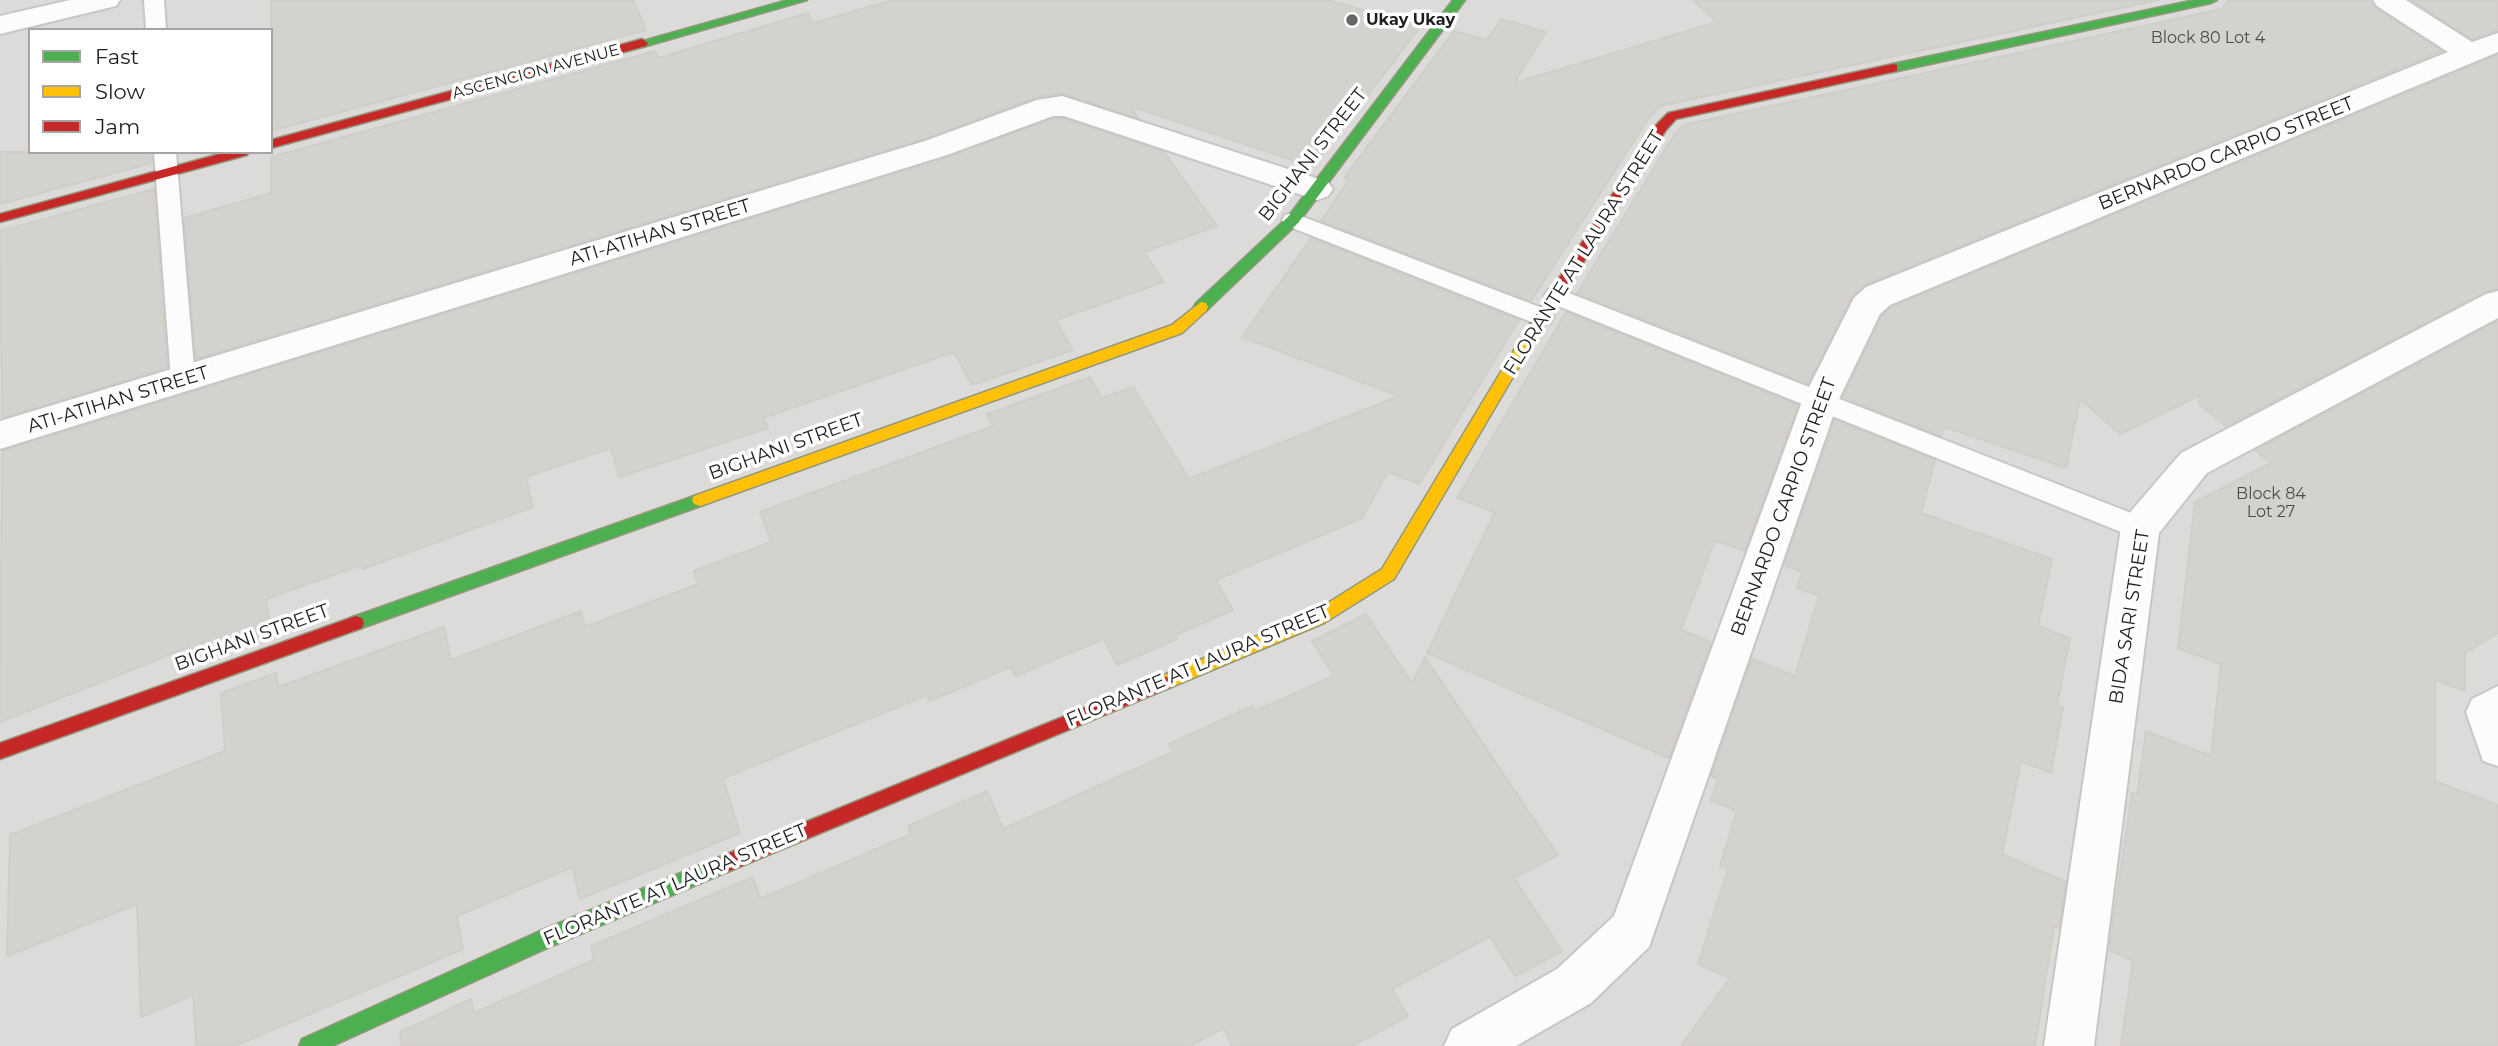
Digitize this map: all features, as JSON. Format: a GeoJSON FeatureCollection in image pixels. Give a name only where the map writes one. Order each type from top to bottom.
{"type":"FeatureCollection","features":[{"type":"Feature","properties":{"kind":"street"},"geometry":{"type":"LineString","coordinates":[[0,25],[106,0]]}},
{"type":"Feature","properties":{"kind":"street","name":"ASCENCION AVENUE"},"geometry":{"type":"LineString","coordinates":[[273,143],[801,0]]}},
{"type":"Feature","properties":{"kind":"street","name":"BIGHANI STREET"},"geometry":{"type":"LineString","coordinates":[[0,751],[1177,329],[1293,220],[1459,0]]}},
{"type":"Feature","properties":{"kind":"street","name":"FLORANTE AT LAURA STREET"},"geometry":{"type":"LineString","coordinates":[[309,1046],[560,932],[1318,618],[1388,574],[1542,317],[1661,127],[1672,116],[2211,0]]}},
{"type":"Feature","properties":{"kind":"street"},"geometry":{"type":"LineString","coordinates":[[2387,0],[2484,48]]}},
{"type":"Feature","properties":{"kind":"street","name":"BERNARDO CARPIO STREET"},"geometry":{"type":"LineString","coordinates":[[1469,1046],[1574,986],[1632,931],[1821,399],[1866,307],[1878,296],[2484,48]]}},
{"type":"Feature","properties":{"kind":"street","name":"ATI-ATIHAN STREET"},"geometry":{"type":"LineString","coordinates":[[0,435],[936,148],[1048,107],[1062,105],[1317,189]]}},
{"type":"Feature","properties":{"kind":"street"},"geometry":{"type":"LineString","coordinates":[[0,218],[166,163],[229,154]]}},
{"type":"Feature","properties":{"kind":"street","name":"BIDA SARI STREET"},"geometry":{"type":"LineString","coordinates":[[2069,1046],[2140,528],[2194,463],[2498,303]]}},
{"type":"Feature","properties":{"kind":"street"},"geometry":{"type":"LineString","coordinates":[[2498,705],[2487,712],[2498,747]]}},
{"type":"Feature","properties":{"kind":"lane"},"geometry":{"type":"LineString","coordinates":[[154,0],[156,28]]}},
{"type":"Feature","properties":{"kind":"lane"},"geometry":{"type":"LineString","coordinates":[[166,163],[183,380]]}},
{"type":"Feature","properties":{"kind":"lane"},"geometry":{"type":"LineString","coordinates":[[1293,220],[1542,317]]}},
{"type":"Feature","properties":{"kind":"lane"},"geometry":{"type":"LineString","coordinates":[[1556,296],[1821,399],[2140,528]]}},
{"type":"Feature","properties":{"kind":"shaded area"},"geometry":{"type":"Polygon","coordinates":[[[0,0],[2498,0],[2498,1046],[0,1046],[0,0]]]}},
{"type":"Feature","properties":{"kind":"building"},"geometry":{"type":"Polygon","coordinates":[[[271,0],[633,0],[646,30],[273,130],[271,0]]]}},
{"type":"Feature","properties":{"kind":"building"},"geometry":{"type":"Polygon","coordinates":[[[893,0],[1327,0],[1378,14],[1380,10],[1424,22],[1313,167],[1130,106],[1138,118],[1063,94],[1037,97],[924,139],[196,359],[184,218],[271,193],[271,157],[655,51],[658,58],[808,13],[813,23],[893,0]]]}},
{"type":"Feature","properties":{"kind":"building"},"geometry":{"type":"Polygon","coordinates":[[[1693,0],[2159,0],[1660,106],[1648,119],[1531,301],[1321,221],[1349,179],[1344,178],[1454,31],[1487,40],[1501,19],[1546,32],[1514,83],[1717,22],[1693,0]]]}},
{"type":"Feature","properties":{"kind":"building"},"geometry":{"type":"Polygon","coordinates":[[[2228,0],[2370,0],[2376,8],[2442,51],[1865,285],[1852,297],[1808,384],[1577,293],[1674,135],[1683,125],[2222,9],[2228,0]]]}},
{"type":"Feature","properties":{"kind":"building"},"geometry":{"type":"Polygon","coordinates":[[[2411,0],[2498,0],[2498,31],[2472,39],[2411,0]]]}},
{"type":"Feature","properties":{"kind":"building"},"geometry":{"type":"Polygon","coordinates":[[[2498,55],[2498,289],[2485,292],[2226,426],[2199,404],[2201,395],[2120,434],[2080,399],[2066,468],[1944,427],[1941,436],[1843,397],[1882,316],[1891,307],[2498,55]]]}},
{"type":"Feature","properties":{"kind":"building"},"geometry":{"type":"Polygon","coordinates":[[[1053,119],[1064,119],[1163,151],[1217,226],[1144,252],[1164,282],[1056,320],[1073,350],[972,385],[954,352],[763,418],[768,428],[619,477],[611,448],[526,477],[533,507],[363,569],[362,565],[266,599],[271,633],[217,652],[217,646],[190,656],[189,647],[0,722],[2,451],[948,157],[1053,119]]]}},
{"type":"Feature","properties":{"kind":"building"},"geometry":{"type":"Polygon","coordinates":[[[0,152],[151,154],[152,163],[0,204],[0,152]]]}},
{"type":"Feature","properties":{"kind":"building"},"geometry":{"type":"Polygon","coordinates":[[[154,189],[167,368],[2,418],[0,231],[154,189]]]}},
{"type":"Feature","properties":{"kind":"building"},"geometry":{"type":"Polygon","coordinates":[[[1311,238],[1519,320],[1419,484],[1388,472],[1362,518],[1216,580],[1233,610],[1175,635],[1177,639],[1117,665],[1104,639],[1015,676],[1011,667],[930,701],[927,695],[736,773],[723,779],[740,833],[580,899],[572,867],[457,916],[463,949],[235,1046],[196,1046],[193,995],[141,1017],[137,904],[7,956],[10,835],[225,751],[221,693],[276,673],[278,687],[444,627],[451,660],[581,611],[585,627],[698,584],[694,571],[771,542],[760,512],[993,426],[987,414],[1090,377],[1102,398],[1133,387],[1189,479],[1399,396],[1242,337],[1311,238]]]}},
{"type":"Feature","properties":{"kind":"building"},"geometry":{"type":"Polygon","coordinates":[[[1566,312],[1798,405],[1745,551],[1715,540],[1681,630],[1711,642],[1669,758],[1427,653],[1495,512],[1457,498],[1566,312]]]}},
{"type":"Feature","properties":{"kind":"building"},"geometry":{"type":"Polygon","coordinates":[[[2498,321],[2498,633],[2465,653],[2465,691],[2435,680],[2435,781],[2498,805],[2498,1046],[2121,1046],[2133,961],[2109,950],[2132,793],[2137,795],[2146,731],[2211,756],[2221,664],[2178,648],[2195,502],[2271,463],[2255,450],[2498,321]]]}},
{"type":"Feature","properties":{"kind":"building"},"geometry":{"type":"Polygon","coordinates":[[[1835,420],[1935,460],[1921,513],[2052,559],[2038,626],[2070,638],[2057,705],[2063,707],[2051,773],[2021,761],[2002,854],[2066,882],[2059,929],[2054,926],[2035,1046],[1681,1046],[1730,978],[1698,964],[1728,869],[1720,866],[1737,811],[1711,800],[1718,779],[1711,776],[1752,659],[1795,676],[1819,596],[1797,588],[1802,572],[1784,565],[1835,420]]]}},
{"type":"Feature","properties":{"kind":"building"},"geometry":{"type":"Polygon","coordinates":[[[1366,614],[1412,683],[1425,657],[1558,855],[1514,878],[1562,951],[1515,976],[1490,936],[1392,989],[1408,1016],[1352,1046],[1232,1046],[1224,1028],[1190,1046],[400,1046],[400,1032],[471,999],[474,1013],[594,960],[591,946],[753,877],[760,899],[911,834],[908,826],[987,791],[1003,829],[1173,752],[1169,744],[1252,706],[1255,711],[1334,676],[1312,641],[1366,614]]]}},
{"type":"Feature","properties":{"kind":"traffic: fast"},"geometry":{"type":"LineString","coordinates":[[642,43],[801,0]]}},
{"type":"Feature","properties":{"kind":"traffic: fast"},"geometry":{"type":"LineString","coordinates":[[1201,307],[1293,220],[1459,0]]}},
{"type":"Feature","properties":{"kind":"traffic: fast"},"geometry":{"type":"LineString","coordinates":[[1893,68],[2211,0]]}},
{"type":"Feature","properties":{"kind":"traffic: fast"},"geometry":{"type":"LineString","coordinates":[[356,623],[700,500]]}},
{"type":"Feature","properties":{"kind":"traffic: fast"},"geometry":{"type":"LineString","coordinates":[[309,1046],[547,938],[727,863]]}},
{"type":"Feature","properties":{"kind":"traffic: slow"},"geometry":{"type":"LineString","coordinates":[[700,500],[1177,329],[1201,307]]}},
{"type":"Feature","properties":{"kind":"traffic: slow"},"geometry":{"type":"LineString","coordinates":[[1163,683],[1318,618],[1388,574],[1533,331]]}},
{"type":"Feature","properties":{"kind":"traffic: jam"},"geometry":{"type":"LineString","coordinates":[[273,143],[642,43]]}},
{"type":"Feature","properties":{"kind":"traffic: jam"},"geometry":{"type":"LineString","coordinates":[[1533,331],[1661,127],[1672,116],[1893,68]]}},
{"type":"Feature","properties":{"kind":"traffic: jam"},"geometry":{"type":"LineString","coordinates":[[0,218],[236,154]]}},
{"type":"Feature","properties":{"kind":"traffic: jam"},"geometry":{"type":"LineString","coordinates":[[0,751],[356,623]]}},
{"type":"Feature","properties":{"kind":"traffic: jam"},"geometry":{"type":"LineString","coordinates":[[727,863],[1163,683]]}},
{"type":"Feature","properties":{"kind":"place","name":"Ukay Ukay"},"geometry":{"type":"Point","coordinates":[1352,20]}}]}
